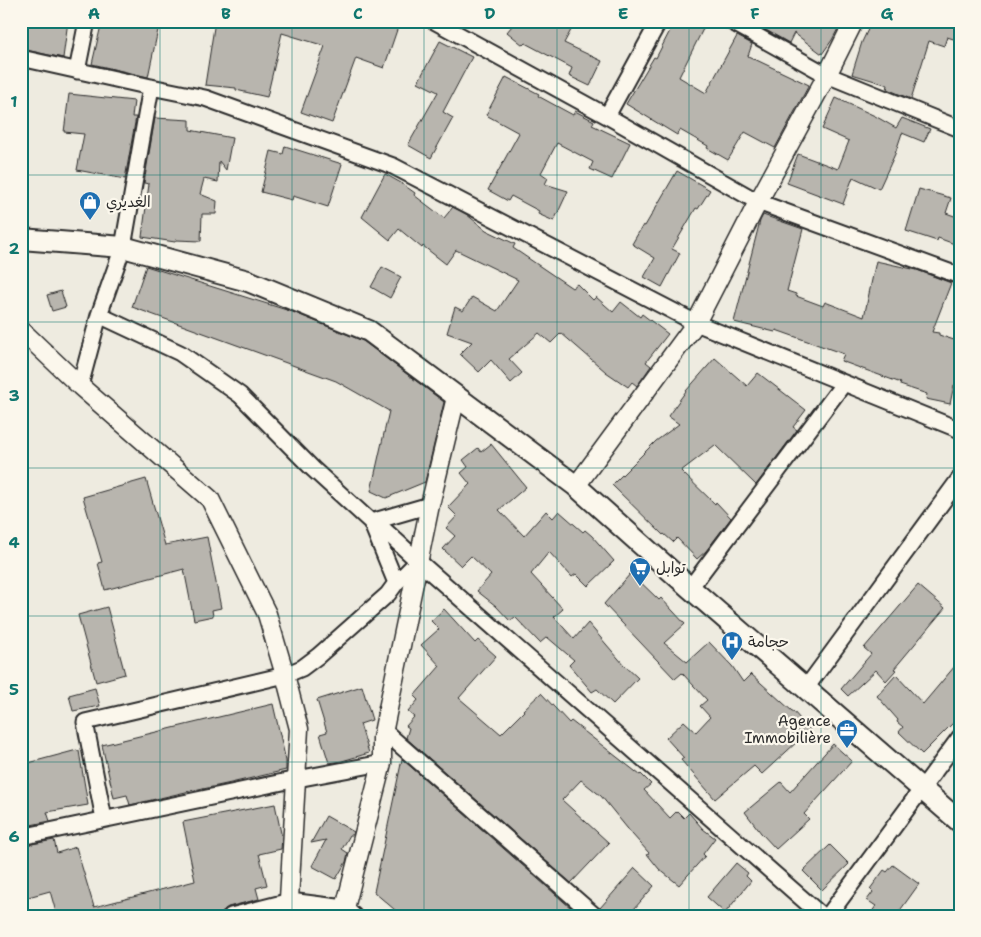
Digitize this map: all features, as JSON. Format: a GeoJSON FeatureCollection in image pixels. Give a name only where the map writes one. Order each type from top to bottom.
{"type":"FeatureCollection","features":[{"type":"Feature","properties":{"kind":"main road"},"geometry":{"type":"LineString","coordinates":[[21,239],[123,246],[248,281],[369,331],[576,486],[690,588],[960,822]]}},
{"type":"Feature","properties":{"kind":"street"},"geometry":{"type":"LineString","coordinates":[[77,71],[87,21]]}},
{"type":"Feature","properties":{"kind":"street"},"geometry":{"type":"LineString","coordinates":[[434,21],[758,202],[960,276]]}},
{"type":"Feature","properties":{"kind":"street"},"geometry":{"type":"LineString","coordinates":[[607,116],[659,21]]}},
{"type":"Feature","properties":{"kind":"street"},"geometry":{"type":"LineString","coordinates":[[730,21],[827,75],[960,129]]}},
{"type":"Feature","properties":{"kind":"street"},"geometry":{"type":"LineString","coordinates":[[576,486],[696,323],[854,21]]}},
{"type":"Feature","properties":{"kind":"street"},"geometry":{"type":"LineString","coordinates":[[21,58],[205,98],[393,166],[696,323],[960,430]]}},
{"type":"Feature","properties":{"kind":"street"},"geometry":{"type":"LineString","coordinates":[[80,386],[100,315],[123,246],[151,87]]}},
{"type":"Feature","properties":{"kind":"street"},"geometry":{"type":"LineString","coordinates":[[100,315],[180,353],[240,395],[313,469],[371,522],[379,526],[822,916]]}},
{"type":"Feature","properties":{"kind":"street"},"geometry":{"type":"LineString","coordinates":[[21,330],[80,386],[210,499],[267,614],[299,729],[289,908]]}},
{"type":"Feature","properties":{"kind":"street"},"geometry":{"type":"LineString","coordinates":[[690,588],[844,383]]}},
{"type":"Feature","properties":{"kind":"street"},"geometry":{"type":"LineString","coordinates":[[231,916],[289,908],[347,913],[382,763],[382,738],[430,504],[456,397]]}},
{"type":"Feature","properties":{"kind":"street"},"geometry":{"type":"LineString","coordinates":[[806,688],[960,478]]}},
{"type":"Feature","properties":{"kind":"street"},"geometry":{"type":"LineString","coordinates":[[371,522],[430,504]]}},
{"type":"Feature","properties":{"kind":"street"},"geometry":{"type":"LineString","coordinates":[[371,522],[396,583]]}},
{"type":"Feature","properties":{"kind":"street"},"geometry":{"type":"LineString","coordinates":[[104,819],[85,722],[285,675],[302,668],[388,594],[418,561]]}},
{"type":"Feature","properties":{"kind":"street"},"geometry":{"type":"LineString","coordinates":[[384,731],[595,916]]}},
{"type":"Feature","properties":{"kind":"street"},"geometry":{"type":"LineString","coordinates":[[828,916],[960,737]]}},
{"type":"Feature","properties":{"kind":"street"},"geometry":{"type":"LineString","coordinates":[[21,837],[297,778],[382,763]]}},
{"type":"Feature","properties":{"kind":"building"},"geometry":{"type":"Polygon","coordinates":[[[21,21],[68,21],[63,58],[21,49],[21,21]]]}},
{"type":"Feature","properties":{"kind":"building"},"geometry":{"type":"Polygon","coordinates":[[[102,21],[143,21],[159,25],[148,77],[92,64],[102,21]]]}},
{"type":"Feature","properties":{"kind":"building"},"geometry":{"type":"Polygon","coordinates":[[[215,21],[400,21],[384,68],[356,58],[332,123],[301,112],[325,46],[282,33],[267,97],[236,90],[236,88],[205,85],[215,21]]]}},
{"type":"Feature","properties":{"kind":"building"},"geometry":{"type":"Polygon","coordinates":[[[516,21],[576,21],[564,43],[602,61],[590,86],[569,76],[572,68],[525,43],[523,45],[507,32],[516,21]]]}},
{"type":"Feature","properties":{"kind":"building"},"geometry":{"type":"Polygon","coordinates":[[[675,21],[707,21],[679,77],[706,93],[737,36],[752,44],[748,56],[809,85],[775,148],[745,132],[728,160],[680,130],[677,135],[626,104],[654,57],[656,58],[675,21]]]}},
{"type":"Feature","properties":{"kind":"building"},"geometry":{"type":"Polygon","coordinates":[[[750,21],[842,21],[822,54],[794,33],[789,43],[750,21]]]}},
{"type":"Feature","properties":{"kind":"building"},"geometry":{"type":"Polygon","coordinates":[[[872,21],[960,21],[960,41],[947,37],[944,46],[929,41],[911,99],[887,89],[888,85],[852,74],[862,42],[872,21]]]}},
{"type":"Feature","properties":{"kind":"building"},"geometry":{"type":"Polygon","coordinates":[[[440,41],[472,57],[443,112],[453,118],[431,158],[408,145],[438,92],[418,82],[440,41]]]}},
{"type":"Feature","properties":{"kind":"building"},"geometry":{"type":"Polygon","coordinates":[[[506,77],[573,115],[575,111],[594,121],[592,125],[630,143],[612,179],[590,169],[593,162],[557,143],[541,173],[548,178],[545,184],[568,191],[554,221],[538,214],[539,211],[511,196],[508,201],[488,190],[519,133],[486,115],[506,77]]]}},
{"type":"Feature","properties":{"kind":"building"},"geometry":{"type":"Polygon","coordinates":[[[69,94],[134,101],[132,117],[136,117],[125,179],[77,170],[84,134],[64,132],[69,94]]]}},
{"type":"Feature","properties":{"kind":"building"},"geometry":{"type":"Polygon","coordinates":[[[836,98],[896,128],[902,118],[930,129],[924,142],[902,133],[895,154],[879,189],[853,177],[843,204],[787,183],[798,154],[838,169],[849,141],[822,129],[836,98]]]}},
{"type":"Feature","properties":{"kind":"building"},"geometry":{"type":"Polygon","coordinates":[[[155,118],[190,120],[190,130],[232,138],[226,170],[219,161],[218,182],[204,179],[200,194],[217,201],[216,214],[202,214],[201,241],[176,240],[175,242],[142,237],[149,184],[144,183],[155,118]]]}},
{"type":"Feature","properties":{"kind":"building"},"geometry":{"type":"Polygon","coordinates":[[[285,146],[342,164],[328,207],[293,196],[292,200],[261,192],[271,151],[283,154],[285,146]]]}},
{"type":"Feature","properties":{"kind":"building"},"geometry":{"type":"Polygon","coordinates":[[[677,171],[710,190],[698,209],[696,208],[672,249],[680,253],[662,287],[644,277],[655,258],[632,244],[643,225],[645,226],[677,171]]]}},
{"type":"Feature","properties":{"kind":"building"},"geometry":{"type":"Polygon","coordinates":[[[385,174],[415,193],[414,195],[444,218],[453,207],[466,214],[486,230],[515,244],[513,248],[572,288],[577,284],[593,300],[596,297],[613,312],[621,302],[640,317],[642,314],[668,334],[646,362],[651,366],[637,386],[632,382],[628,387],[606,372],[561,333],[551,343],[539,333],[509,359],[522,373],[511,383],[491,360],[479,372],[460,354],[472,342],[447,333],[455,307],[463,311],[472,297],[497,311],[518,280],[456,250],[446,264],[423,246],[422,248],[399,229],[390,240],[362,217],[385,174]]]}},
{"type":"Feature","properties":{"kind":"building"},"geometry":{"type":"Polygon","coordinates":[[[919,189],[951,198],[946,213],[960,218],[960,246],[938,238],[937,241],[906,231],[919,189]]]}},
{"type":"Feature","properties":{"kind":"building"},"geometry":{"type":"Polygon","coordinates":[[[763,215],[803,229],[787,291],[823,306],[825,302],[864,317],[876,261],[917,270],[951,283],[932,332],[960,342],[960,386],[954,385],[950,404],[926,399],[927,394],[841,361],[844,354],[776,330],[775,332],[734,322],[763,215]]]}},
{"type":"Feature","properties":{"kind":"building"},"geometry":{"type":"Polygon","coordinates":[[[146,266],[293,312],[363,341],[444,402],[425,482],[386,498],[371,491],[389,411],[336,381],[132,307],[146,266]]]}},
{"type":"Feature","properties":{"kind":"building"},"geometry":{"type":"Polygon","coordinates":[[[382,267],[401,277],[390,298],[371,287],[382,267]]]}},
{"type":"Feature","properties":{"kind":"building"},"geometry":{"type":"Polygon","coordinates":[[[61,291],[66,307],[52,311],[47,295],[61,291]]]}},
{"type":"Feature","properties":{"kind":"building"},"geometry":{"type":"Polygon","coordinates":[[[715,358],[747,386],[758,373],[806,410],[793,427],[797,430],[756,485],[715,445],[681,471],[731,518],[706,551],[697,559],[677,538],[673,542],[663,535],[612,485],[656,441],[679,424],[668,416],[686,391],[715,358]]]}},
{"type":"Feature","properties":{"kind":"building"},"geometry":{"type":"Polygon","coordinates":[[[491,444],[526,487],[499,510],[524,536],[546,511],[553,518],[559,511],[583,532],[585,530],[592,536],[614,561],[588,586],[576,574],[572,577],[549,552],[531,574],[563,609],[554,617],[574,639],[588,623],[624,665],[638,678],[613,704],[597,689],[592,692],[569,665],[574,660],[547,637],[540,643],[515,617],[510,621],[496,606],[477,591],[491,575],[471,556],[461,566],[443,549],[455,536],[446,528],[457,516],[448,507],[470,484],[461,473],[468,467],[463,460],[478,448],[481,452],[491,444]]]}},
{"type":"Feature","properties":{"kind":"building"},"geometry":{"type":"Polygon","coordinates":[[[146,479],[165,545],[207,537],[221,608],[212,610],[213,616],[194,620],[184,569],[105,590],[98,563],[102,562],[83,497],[146,479]]]}},
{"type":"Feature","properties":{"kind":"building"},"geometry":{"type":"Polygon","coordinates":[[[631,573],[659,600],[661,598],[685,624],[664,643],[687,662],[709,642],[732,666],[743,682],[751,674],[793,711],[810,730],[762,774],[754,766],[715,799],[681,760],[684,758],[666,738],[684,721],[696,732],[710,717],[700,706],[707,700],[682,673],[675,679],[604,604],[631,573]]]}},
{"type":"Feature","properties":{"kind":"building"},"geometry":{"type":"Polygon","coordinates":[[[918,585],[945,608],[886,681],[876,670],[848,696],[841,689],[871,654],[864,648],[918,585]]]}},
{"type":"Feature","properties":{"kind":"building"},"geometry":{"type":"Polygon","coordinates":[[[107,607],[125,674],[96,682],[78,615],[107,607]]]}},
{"type":"Feature","properties":{"kind":"building"},"geometry":{"type":"Polygon","coordinates":[[[444,609],[475,643],[478,640],[496,656],[459,698],[501,734],[541,693],[569,723],[571,721],[641,774],[651,784],[644,790],[670,818],[677,811],[684,818],[689,813],[703,829],[715,838],[703,854],[705,856],[679,885],[659,869],[647,854],[649,853],[601,796],[581,780],[562,800],[609,843],[571,883],[406,738],[409,728],[406,726],[414,717],[408,712],[418,700],[414,696],[440,666],[421,645],[439,629],[431,621],[444,609]]]}},
{"type":"Feature","properties":{"kind":"building"},"geometry":{"type":"Polygon","coordinates":[[[960,660],[960,716],[922,754],[899,732],[903,727],[877,696],[896,675],[923,704],[960,660]]]}},
{"type":"Feature","properties":{"kind":"building"},"geometry":{"type":"Polygon","coordinates":[[[362,686],[372,720],[360,724],[369,753],[329,763],[320,734],[327,732],[317,700],[362,686]]]}},
{"type":"Feature","properties":{"kind":"building"},"geometry":{"type":"Polygon","coordinates":[[[95,688],[100,706],[73,711],[69,695],[95,688]]]}},
{"type":"Feature","properties":{"kind":"building"},"geometry":{"type":"Polygon","coordinates":[[[273,704],[286,761],[286,770],[130,805],[127,795],[114,798],[102,745],[273,704]]]}},
{"type":"Feature","properties":{"kind":"building"},"geometry":{"type":"Polygon","coordinates":[[[833,744],[852,761],[804,814],[809,819],[776,849],[745,812],[781,782],[790,792],[833,744]]]}},
{"type":"Feature","properties":{"kind":"building"},"geometry":{"type":"Polygon","coordinates":[[[79,751],[88,805],[47,812],[50,821],[21,827],[21,765],[79,751]]]}},
{"type":"Feature","properties":{"kind":"building"},"geometry":{"type":"Polygon","coordinates":[[[402,759],[580,916],[402,916],[374,892],[402,759]]]}},
{"type":"Feature","properties":{"kind":"building"},"geometry":{"type":"Polygon","coordinates":[[[275,804],[282,838],[281,849],[259,854],[267,885],[256,888],[259,899],[228,907],[222,915],[57,916],[50,891],[21,899],[21,846],[54,840],[57,853],[76,847],[94,907],[195,881],[183,822],[275,804]]]}},
{"type":"Feature","properties":{"kind":"building"},"geometry":{"type":"Polygon","coordinates":[[[326,816],[354,832],[353,835],[350,835],[342,849],[348,853],[346,862],[336,879],[312,866],[326,840],[311,843],[326,816]]]}},
{"type":"Feature","properties":{"kind":"building"},"geometry":{"type":"Polygon","coordinates":[[[830,845],[849,864],[822,890],[803,871],[830,845]]]}},
{"type":"Feature","properties":{"kind":"building"},"geometry":{"type":"Polygon","coordinates":[[[736,863],[748,873],[746,876],[751,881],[725,913],[707,897],[736,863]]]}},
{"type":"Feature","properties":{"kind":"building"},"geometry":{"type":"Polygon","coordinates":[[[893,865],[919,884],[896,916],[869,916],[876,906],[867,900],[873,892],[870,889],[884,870],[887,872],[893,865]]]}},
{"type":"Feature","properties":{"kind":"building"},"geometry":{"type":"Polygon","coordinates":[[[635,868],[654,886],[628,916],[604,916],[600,908],[635,868]]]}},
{"type":"Feature","properties":{"kind":"place","name":"الغديري"},"geometry":{"type":"Point","coordinates":[90,221]}},
{"type":"Feature","properties":{"kind":"place","name":"توابل"},"geometry":{"type":"Point","coordinates":[640,587]}},
{"type":"Feature","properties":{"kind":"place","name":"حجامة"},"geometry":{"type":"Point","coordinates":[732,661]}},
{"type":"Feature","properties":{"kind":"place","name":"Agence Immobilière"},"geometry":{"type":"Point","coordinates":[847,749]}}]}
